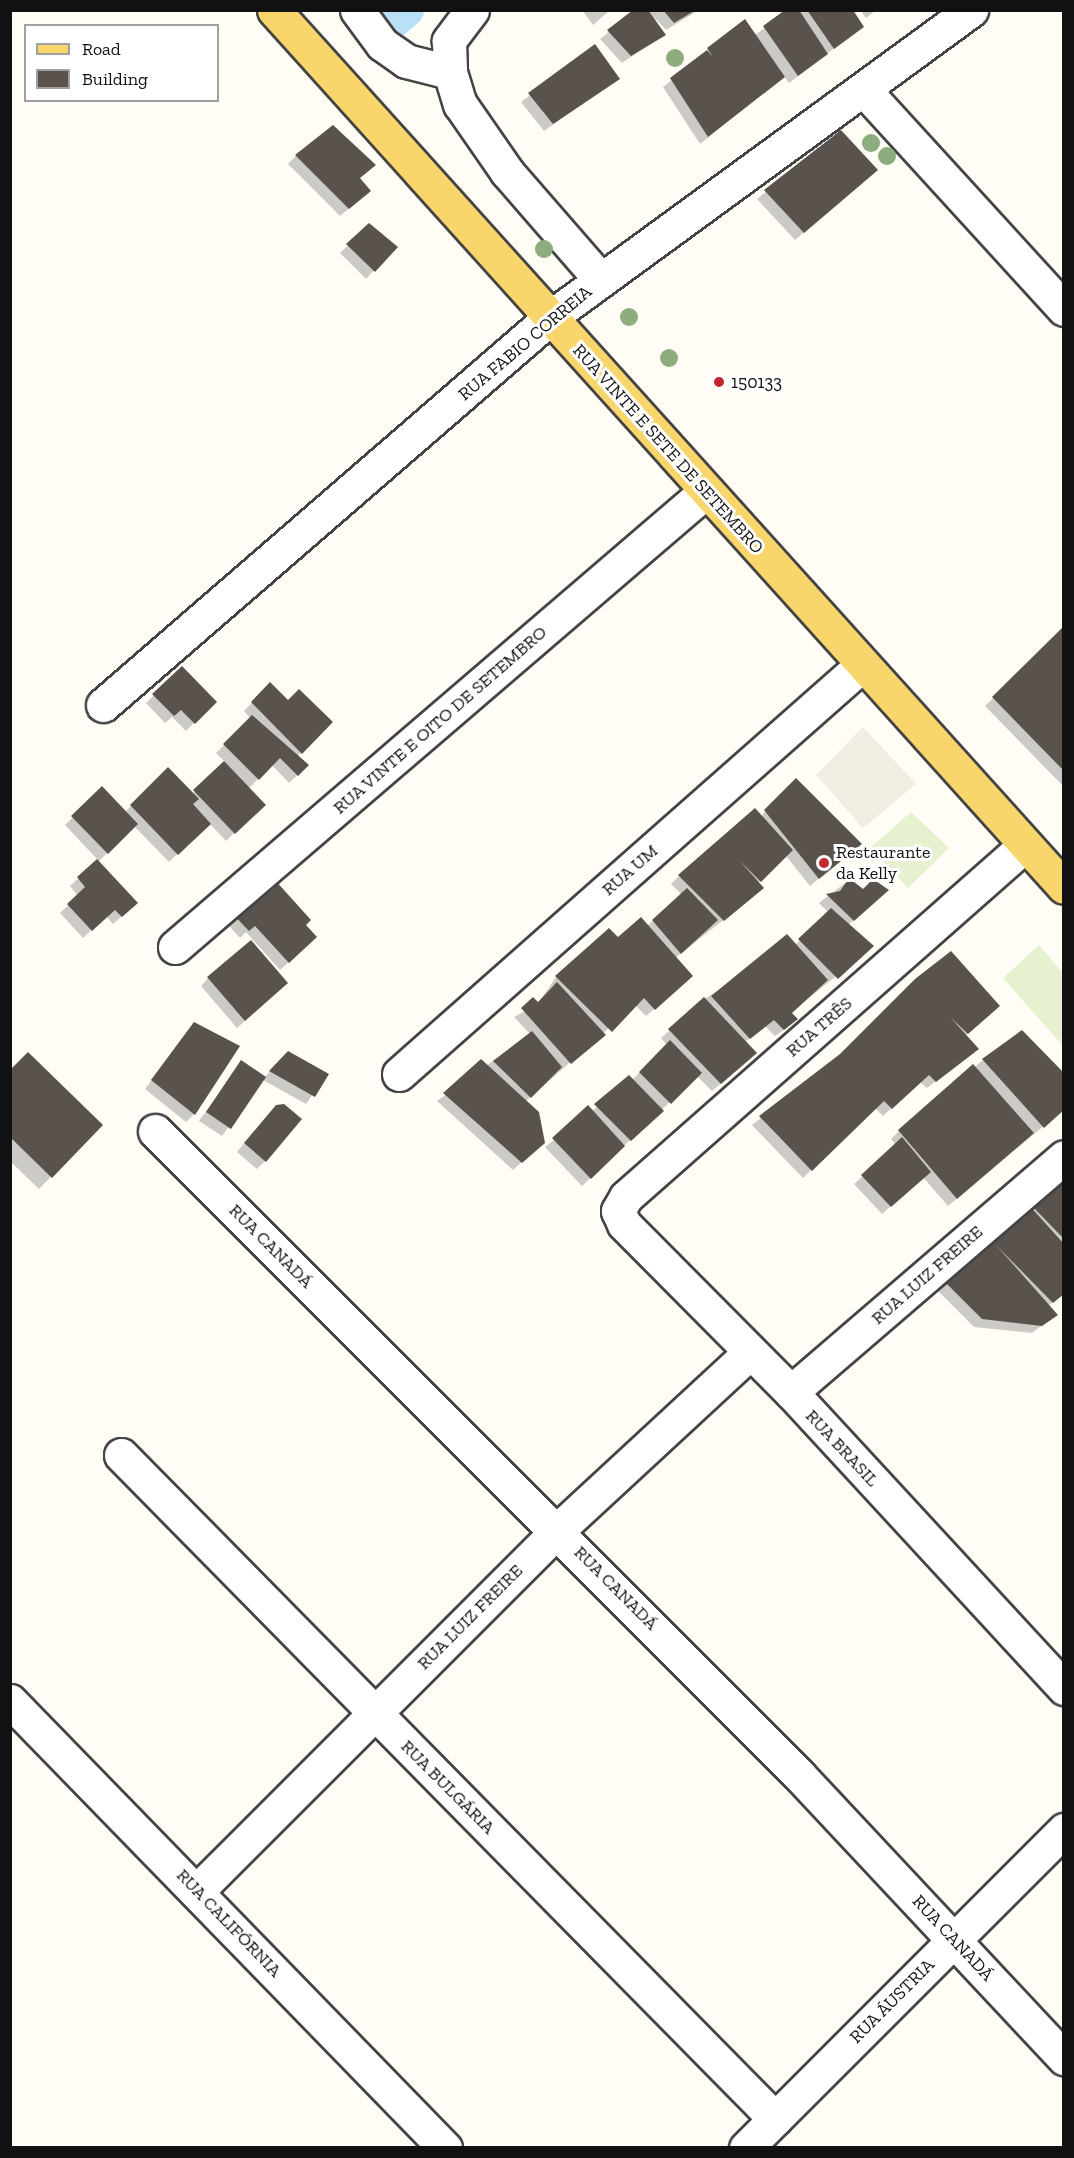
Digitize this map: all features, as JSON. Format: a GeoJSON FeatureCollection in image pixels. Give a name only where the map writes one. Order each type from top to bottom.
{"type":"FeatureCollection","features":[{"type":"Feature","properties":{"kind":"main road","name":"RUA VINTE E SETE DE SETEMBRO"},"geometry":{"type":"LineString","coordinates":[[274,10],[552,316],[705,492],[1024,846],[1064,887]]}},
{"type":"Feature","properties":{"kind":"street"},"geometry":{"type":"LineString","coordinates":[[357,10],[382,44],[406,61],[450,72]]}},
{"type":"Feature","properties":{"kind":"street"},"geometry":{"type":"LineString","coordinates":[[472,10],[449,41],[450,72],[460,104],[507,172],[601,280]]}},
{"type":"Feature","properties":{"kind":"street","name":"RUA FABIO CORREIA"},"geometry":{"type":"LineString","coordinates":[[103,705],[552,316],[865,92],[971,10]]}},
{"type":"Feature","properties":{"kind":"street"},"geometry":{"type":"LineString","coordinates":[[865,92],[1064,309]]}},
{"type":"Feature","properties":{"kind":"street","name":"RUA VINTE E OITO DE SETEMBRO"},"geometry":{"type":"LineString","coordinates":[[175,947],[705,492]]}},
{"type":"Feature","properties":{"kind":"street","name":"RUA UM"},"geometry":{"type":"LineString","coordinates":[[399,1074],[862,665]]}},
{"type":"Feature","properties":{"kind":"street","name":"RUA TRÊS"},"geometry":{"type":"LineString","coordinates":[[618,1211],[626,1197],[1024,846]]}},
{"type":"Feature","properties":{"kind":"street","name":"RUA CANADÁ"},"geometry":{"type":"LineString","coordinates":[[155,1131],[558,1530],[953,1939],[1064,2058]]}},
{"type":"Feature","properties":{"kind":"street","name":"RUA LUIZ FREIRE"},"geometry":{"type":"LineString","coordinates":[[791,1392],[1064,1157]]}},
{"type":"Feature","properties":{"kind":"street","name":"RUA BRASIL"},"geometry":{"type":"LineString","coordinates":[[618,1211],[624,1224],[791,1392],[1064,1688]]}},
{"type":"Feature","properties":{"kind":"street","name":"RUA LUIZ FREIRE"},"geometry":{"type":"LineString","coordinates":[[198,1890],[373,1712],[558,1530],[750,1352]]}},
{"type":"Feature","properties":{"kind":"street","name":"RUA BULGÁRIA"},"geometry":{"type":"LineString","coordinates":[[121,1455],[775,2119]]}},
{"type":"Feature","properties":{"kind":"street","name":"RUA CALIFÓRNIA"},"geometry":{"type":"LineString","coordinates":[[10,1701],[198,1890],[445,2148]]}},
{"type":"Feature","properties":{"kind":"street","name":"RUA ÁUSTRIA"},"geometry":{"type":"LineString","coordinates":[[746,2148],[1064,1830]]}},
{"type":"Feature","properties":{"kind":"green space"},"geometry":{"type":"Polygon","coordinates":[[[911,812],[949,848],[908,888],[870,848],[911,812]]]}},
{"type":"Feature","properties":{"kind":"green space"},"geometry":{"type":"Polygon","coordinates":[[[1039,945],[1063,973],[1063,1046],[1003,978],[1039,945]]]}},
{"type":"Feature","properties":{"kind":"shaded area"},"geometry":{"type":"Polygon","coordinates":[[[863,727],[916,784],[863,828],[816,775],[863,727]]]}},
{"type":"Feature","properties":{"kind":"building"},"geometry":{"type":"Polygon","coordinates":[[[633,10],[648,10],[666,35],[631,56],[607,30],[633,10]]]}},
{"type":"Feature","properties":{"kind":"building"},"geometry":{"type":"Polygon","coordinates":[[[663,10],[696,10],[674,23],[663,10]]]}},
{"type":"Feature","properties":{"kind":"building"},"geometry":{"type":"Polygon","coordinates":[[[785,10],[799,10],[828,54],[798,76],[763,26],[785,10]]]}},
{"type":"Feature","properties":{"kind":"building"},"geometry":{"type":"Polygon","coordinates":[[[807,10],[853,10],[864,27],[834,49],[807,10]]]}},
{"type":"Feature","properties":{"kind":"building"},"geometry":{"type":"Polygon","coordinates":[[[745,19],[785,77],[708,137],[670,78],[707,50],[713,57],[707,48],[745,19]]]}},
{"type":"Feature","properties":{"kind":"building"},"geometry":{"type":"Polygon","coordinates":[[[595,44],[620,79],[553,124],[528,93],[595,44]]]}},
{"type":"Feature","properties":{"kind":"building"},"geometry":{"type":"Polygon","coordinates":[[[333,125],[376,165],[360,178],[371,191],[349,209],[295,155],[333,125]]]}},
{"type":"Feature","properties":{"kind":"building"},"geometry":{"type":"Polygon","coordinates":[[[841,130],[878,170],[804,233],[764,190],[841,130]]]}},
{"type":"Feature","properties":{"kind":"building"},"geometry":{"type":"Polygon","coordinates":[[[369,223],[398,247],[375,272],[346,244],[369,223]]]}},
{"type":"Feature","properties":{"kind":"building"},"geometry":{"type":"Polygon","coordinates":[[[1064,626],[1064,771],[992,697],[1064,626]]]}},
{"type":"Feature","properties":{"kind":"building"},"geometry":{"type":"Polygon","coordinates":[[[182,666],[217,702],[195,724],[181,710],[174,716],[152,694],[182,666]]]}},
{"type":"Feature","properties":{"kind":"building"},"geometry":{"type":"Polygon","coordinates":[[[270,682],[288,700],[299,689],[333,722],[302,754],[251,702],[270,682]]]}},
{"type":"Feature","properties":{"kind":"building"},"geometry":{"type":"Polygon","coordinates":[[[252,715],[309,765],[298,776],[280,758],[259,780],[223,744],[252,715]]]}},
{"type":"Feature","properties":{"kind":"building"},"geometry":{"type":"Polygon","coordinates":[[[224,761],[266,805],[235,834],[193,790],[224,761]]]}},
{"type":"Feature","properties":{"kind":"building"},"geometry":{"type":"Polygon","coordinates":[[[168,767],[199,799],[193,804],[211,824],[178,855],[130,805],[168,767]]]}},
{"type":"Feature","properties":{"kind":"building"},"geometry":{"type":"Polygon","coordinates":[[[796,778],[862,844],[819,879],[764,810],[796,778]]]}},
{"type":"Feature","properties":{"kind":"building"},"geometry":{"type":"Polygon","coordinates":[[[102,786],[138,824],[108,854],[71,816],[102,786]]]}},
{"type":"Feature","properties":{"kind":"building"},"geometry":{"type":"Polygon","coordinates":[[[755,808],[793,850],[761,882],[739,860],[764,888],[724,921],[678,875],[755,808]]]}},
{"type":"Feature","properties":{"kind":"building"},"geometry":{"type":"Polygon","coordinates":[[[97,859],[138,903],[122,917],[115,910],[92,931],[67,904],[85,887],[77,877],[97,859]]]}},
{"type":"Feature","properties":{"kind":"building"},"geometry":{"type":"Polygon","coordinates":[[[849,878],[863,889],[873,879],[889,890],[854,921],[826,894],[840,891],[849,878]]]}},
{"type":"Feature","properties":{"kind":"building"},"geometry":{"type":"Polygon","coordinates":[[[274,879],[311,920],[306,925],[317,937],[289,963],[255,926],[249,931],[229,910],[274,879]]]}},
{"type":"Feature","properties":{"kind":"building"},"geometry":{"type":"Polygon","coordinates":[[[687,888],[718,920],[681,954],[652,920],[687,888]]]}},
{"type":"Feature","properties":{"kind":"building"},"geometry":{"type":"Polygon","coordinates":[[[831,908],[874,946],[838,979],[798,939],[831,908]]]}},
{"type":"Feature","properties":{"kind":"building"},"geometry":{"type":"Polygon","coordinates":[[[641,917],[693,976],[655,1010],[644,998],[612,1032],[555,976],[609,928],[618,937],[641,917]]]}},
{"type":"Feature","properties":{"kind":"building"},"geometry":{"type":"Polygon","coordinates":[[[787,934],[828,980],[792,1013],[798,1019],[784,1030],[774,1020],[750,1039],[711,996],[787,934]]]}},
{"type":"Feature","properties":{"kind":"building"},"geometry":{"type":"Polygon","coordinates":[[[251,940],[288,983],[245,1021],[207,977],[251,940]]]}},
{"type":"Feature","properties":{"kind":"building"},"geometry":{"type":"Polygon","coordinates":[[[951,951],[1000,1006],[968,1034],[950,1017],[979,1049],[936,1082],[929,1075],[892,1109],[884,1101],[812,1171],[759,1116],[840,1054],[915,979],[951,951]]]}},
{"type":"Feature","properties":{"kind":"building"},"geometry":{"type":"Polygon","coordinates":[[[557,982],[606,1035],[571,1064],[521,1008],[533,997],[538,1002],[557,982]]]}},
{"type":"Feature","properties":{"kind":"building"},"geometry":{"type":"Polygon","coordinates":[[[704,997],[757,1053],[721,1084],[668,1029],[704,997]]]}},
{"type":"Feature","properties":{"kind":"building"},"geometry":{"type":"Polygon","coordinates":[[[194,1022],[240,1046],[195,1115],[151,1080],[194,1022]]]}},
{"type":"Feature","properties":{"kind":"building"},"geometry":{"type":"Polygon","coordinates":[[[1022,1030],[1064,1073],[1064,1110],[1044,1128],[982,1059],[1022,1030]]]}},
{"type":"Feature","properties":{"kind":"building"},"geometry":{"type":"Polygon","coordinates":[[[532,1031],[562,1067],[531,1098],[493,1061],[532,1031]]]}},
{"type":"Feature","properties":{"kind":"building"},"geometry":{"type":"Polygon","coordinates":[[[670,1040],[702,1073],[671,1104],[639,1072],[670,1040]]]}},
{"type":"Feature","properties":{"kind":"building"},"geometry":{"type":"Polygon","coordinates":[[[288,1051],[329,1074],[315,1097],[269,1071],[288,1051]]]}},
{"type":"Feature","properties":{"kind":"building"},"geometry":{"type":"Polygon","coordinates":[[[28,1052],[103,1125],[52,1178],[10,1137],[10,1070],[28,1052]]]}},
{"type":"Feature","properties":{"kind":"building"},"geometry":{"type":"Polygon","coordinates":[[[481,1059],[539,1112],[545,1143],[522,1163],[443,1093],[481,1059]]]}},
{"type":"Feature","properties":{"kind":"building"},"geometry":{"type":"Polygon","coordinates":[[[241,1060],[266,1077],[231,1129],[206,1112],[241,1060]]]}},
{"type":"Feature","properties":{"kind":"building"},"geometry":{"type":"Polygon","coordinates":[[[973,1064],[1034,1133],[957,1199],[898,1130],[973,1064]]]}},
{"type":"Feature","properties":{"kind":"building"},"geometry":{"type":"Polygon","coordinates":[[[629,1075],[664,1111],[631,1141],[594,1104],[629,1075]]]}},
{"type":"Feature","properties":{"kind":"building"},"geometry":{"type":"Polygon","coordinates":[[[284,1104],[302,1119],[266,1162],[244,1143],[276,1105],[284,1104]]]}},
{"type":"Feature","properties":{"kind":"building"},"geometry":{"type":"Polygon","coordinates":[[[588,1105],[625,1146],[591,1179],[552,1138],[588,1105]]]}},
{"type":"Feature","properties":{"kind":"building"},"geometry":{"type":"Polygon","coordinates":[[[902,1137],[931,1172],[891,1207],[861,1175],[902,1137]]]}},
{"type":"Feature","properties":{"kind":"building"},"geometry":{"type":"Polygon","coordinates":[[[1064,1180],[1064,1239],[1032,1206],[1064,1180]]]}},
{"type":"Feature","properties":{"kind":"building"},"geometry":{"type":"Polygon","coordinates":[[[1028,1204],[1064,1244],[1064,1294],[1053,1303],[996,1245],[1058,1315],[1042,1326],[982,1319],[939,1276],[1028,1204]]]}},
{"type":"Feature","properties":{"kind":"waterway"},"geometry":{"type":"LineString","coordinates":[[394,21],[407,10]]}},
{"type":"Feature","properties":{"kind":"place","name":"150133"},"geometry":{"type":"Point","coordinates":[719,382]}},
{"type":"Feature","properties":{"kind":"place","name":"Restaurante da Kelly"},"geometry":{"type":"Point","coordinates":[824,863]}}]}
